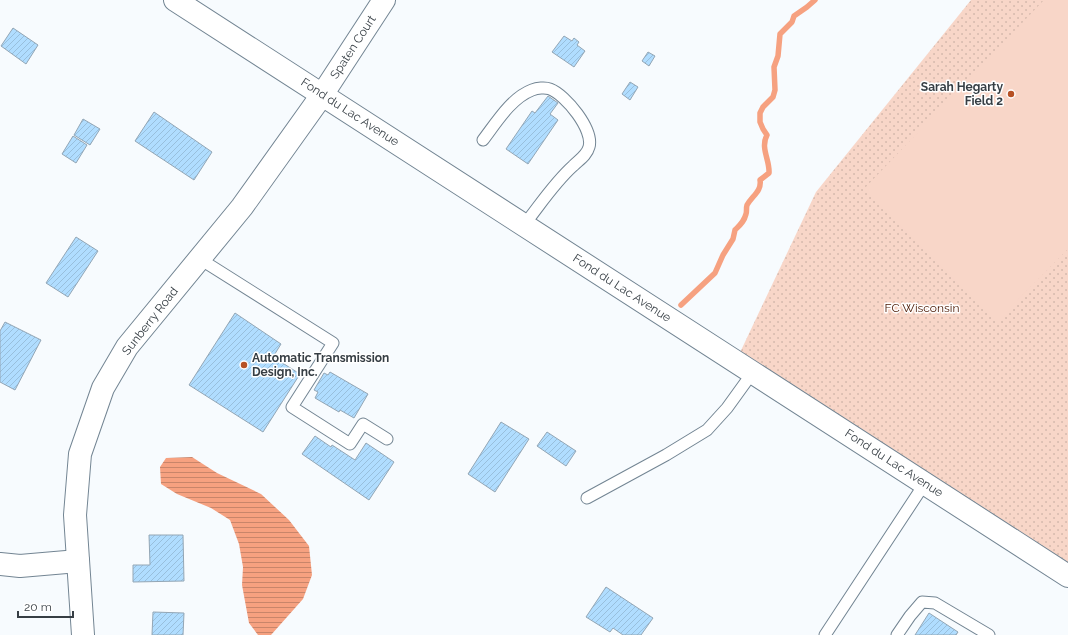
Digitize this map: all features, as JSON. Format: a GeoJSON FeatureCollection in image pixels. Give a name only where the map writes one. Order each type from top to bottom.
{"type":"FeatureCollection","features":[{"type":"Feature","properties":{"kind":"main road","name":"Fond du Lac Avenue"},"geometry":{"type":"LineString","coordinates":[[175,0],[1068,576]]}},
{"type":"Feature","properties":{"kind":"main road","name":"Spaten Court"},"geometry":{"type":"LineString","coordinates":[[322,95],[384,0]]}},
{"type":"Feature","properties":{"kind":"main road","name":"Sunberry Road"},"geometry":{"type":"LineString","coordinates":[[83,635],[75,515],[80,454],[103,388],[127,346],[242,207],[322,95]]}},
{"type":"Feature","properties":{"kind":"main road"},"geometry":{"type":"LineString","coordinates":[[0,564],[20,566],[78,561]]}},
{"type":"Feature","properties":{"kind":"lane"},"geometry":{"type":"LineString","coordinates":[[483,140],[519,98],[532,90],[543,88],[550,89],[559,95],[573,109],[586,127],[589,148],[584,156],[564,174],[524,225]]}},
{"type":"Feature","properties":{"kind":"lane"},"geometry":{"type":"LineString","coordinates":[[200,259],[333,343],[292,407],[350,444],[363,424],[387,439]]}},
{"type":"Feature","properties":{"kind":"lane"},"geometry":{"type":"LineString","coordinates":[[587,498],[666,455],[707,430],[727,408],[753,372]]}},
{"type":"Feature","properties":{"kind":"lane"},"geometry":{"type":"LineString","coordinates":[[825,635],[925,483]]}},
{"type":"Feature","properties":{"kind":"lane"},"geometry":{"type":"LineString","coordinates":[[897,635],[922,602],[935,603],[989,635]]}},
{"type":"Feature","properties":{"kind":"green space","name":"FC Wisconsin"},"geometry":{"type":"Polygon","coordinates":[[[971,0],[1068,0],[1068,576],[736,361],[816,192],[971,0]]]}},
{"type":"Feature","properties":{"kind":"green space","name":"Sarah Hegarty Field 2"},"geometry":{"type":"Polygon","coordinates":[[[1044,0],[1068,0],[1068,249],[996,322],[864,189],[1044,0]]]}},
{"type":"Feature","properties":{"kind":"shaded area"},"geometry":{"type":"Polygon","coordinates":[[[192,457],[217,473],[261,494],[289,520],[309,546],[312,575],[303,599],[271,635],[258,635],[249,623],[242,585],[243,567],[239,544],[230,520],[211,508],[177,494],[161,484],[160,467],[166,458],[192,457]]]}},
{"type":"Feature","properties":{"kind":"building"},"geometry":{"type":"Polygon","coordinates":[[[13,28],[38,45],[26,64],[1,46],[13,28]]]}},
{"type":"Feature","properties":{"kind":"building"},"geometry":{"type":"Polygon","coordinates":[[[564,36],[572,41],[574,38],[579,42],[577,45],[585,51],[574,67],[552,52],[564,36]]]}},
{"type":"Feature","properties":{"kind":"building"},"geometry":{"type":"Polygon","coordinates":[[[648,52],[655,56],[649,66],[642,61],[648,52]]]}},
{"type":"Feature","properties":{"kind":"building"},"geometry":{"type":"Polygon","coordinates":[[[630,82],[638,87],[630,100],[622,94],[630,82]]]}},
{"type":"Feature","properties":{"kind":"building"},"geometry":{"type":"Polygon","coordinates":[[[548,96],[558,103],[550,114],[558,120],[528,164],[506,149],[532,111],[535,113],[548,96]]]}},
{"type":"Feature","properties":{"kind":"building"},"geometry":{"type":"Polygon","coordinates":[[[154,112],[212,152],[194,180],[135,141],[154,112]]]}},
{"type":"Feature","properties":{"kind":"building"},"geometry":{"type":"Polygon","coordinates":[[[83,119],[100,129],[90,145],[74,135],[83,119]]]}},
{"type":"Feature","properties":{"kind":"building"},"geometry":{"type":"Polygon","coordinates":[[[73,136],[87,145],[76,163],[62,154],[73,136]]]}},
{"type":"Feature","properties":{"kind":"building"},"geometry":{"type":"Polygon","coordinates":[[[76,237],[98,251],[68,297],[46,283],[76,237]]]}},
{"type":"Feature","properties":{"kind":"building","name":"Automatic Transmission Design, Inc."},"geometry":{"type":"Polygon","coordinates":[[[235,313],[281,344],[273,357],[300,374],[263,432],[189,385],[235,313]]]}},
{"type":"Feature","properties":{"kind":"building"},"geometry":{"type":"Polygon","coordinates":[[[5,322],[41,340],[15,390],[0,382],[0,331],[5,322]]]}},
{"type":"Feature","properties":{"kind":"building"},"geometry":{"type":"Polygon","coordinates":[[[330,372],[368,394],[354,418],[340,410],[339,412],[315,398],[318,392],[314,390],[324,373],[328,375],[330,372]]]}},
{"type":"Feature","properties":{"kind":"building"},"geometry":{"type":"Polygon","coordinates":[[[501,422],[529,439],[495,492],[468,474],[501,422]]]}},
{"type":"Feature","properties":{"kind":"building"},"geometry":{"type":"Polygon","coordinates":[[[547,432],[576,451],[566,466],[537,446],[547,432]]]}},
{"type":"Feature","properties":{"kind":"building"},"geometry":{"type":"Polygon","coordinates":[[[315,436],[331,447],[332,445],[355,460],[366,443],[394,462],[369,500],[302,454],[315,436]]]}},
{"type":"Feature","properties":{"kind":"building"},"geometry":{"type":"Polygon","coordinates":[[[149,535],[183,535],[184,581],[133,582],[133,565],[150,565],[149,535]]]}},
{"type":"Feature","properties":{"kind":"building"},"geometry":{"type":"Polygon","coordinates":[[[606,587],[653,618],[641,635],[623,635],[613,628],[610,632],[586,617],[606,587]]]}},
{"type":"Feature","properties":{"kind":"building"},"geometry":{"type":"Polygon","coordinates":[[[153,612],[184,613],[183,635],[152,635],[153,612]]]}},
{"type":"Feature","properties":{"kind":"building"},"geometry":{"type":"Polygon","coordinates":[[[929,613],[958,632],[956,635],[915,635],[929,613]]]}},
{"type":"Feature","properties":{"kind":"waterway"},"geometry":{"type":"LineString","coordinates":[[681,305],[715,273],[723,255],[733,239],[735,230],[744,219],[747,205],[760,187],[760,180],[769,173],[764,145],[767,135],[760,122],[760,113],[763,107],[773,97],[775,90],[774,67],[778,56],[780,34],[792,22],[794,16],[815,0]]}},
{"type":"Feature","properties":{"kind":"place","name":"Sarah Hegarty Field 2"},"geometry":{"type":"Point","coordinates":[1011,94]}},
{"type":"Feature","properties":{"kind":"place","name":"Automatic Transmission Design, Inc."},"geometry":{"type":"Point","coordinates":[244,365]}}]}
